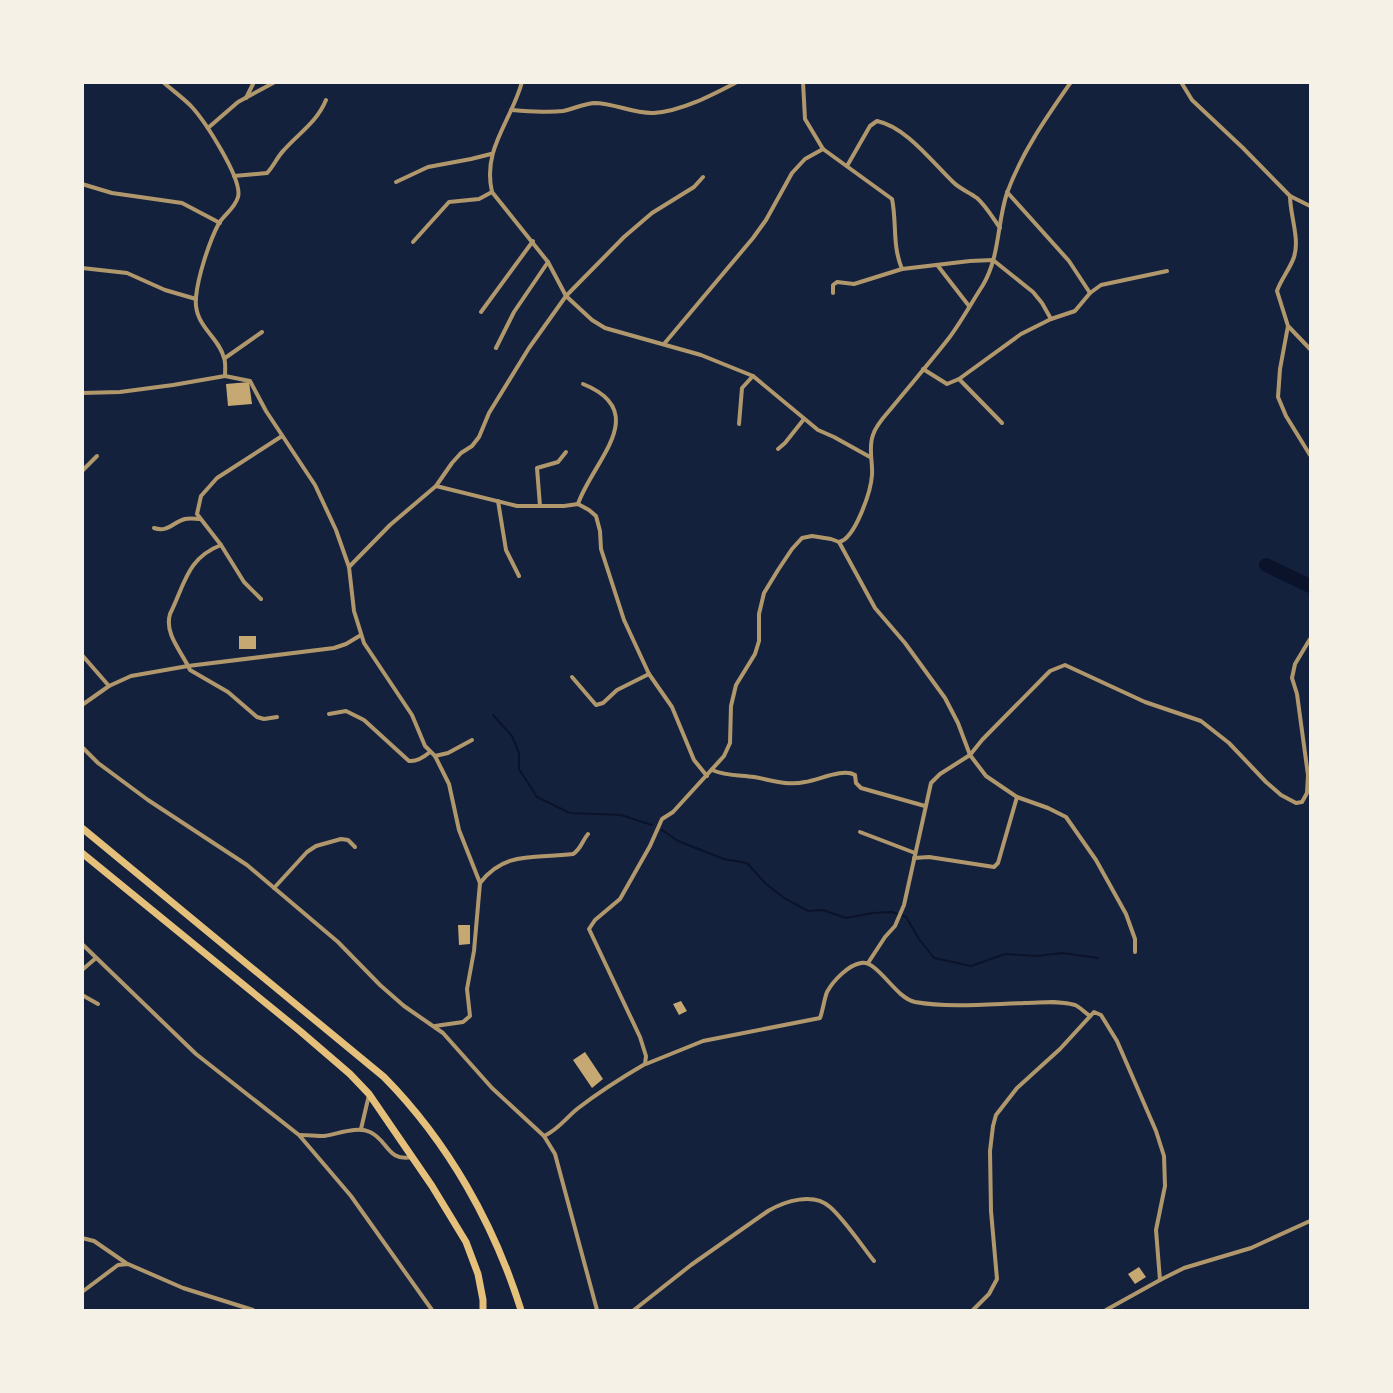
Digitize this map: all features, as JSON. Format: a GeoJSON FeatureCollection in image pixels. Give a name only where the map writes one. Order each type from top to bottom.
{"type":"FeatureCollection","features":[{"type":"Feature","properties":{"kind":"highway"},"geometry":{"type":"LineString","coordinates":[[82,828],[384,1077],[410,1103],[433,1133],[481,1213],[502,1256],[521,1311]]}},
{"type":"Feature","properties":{"kind":"highway"},"geometry":{"type":"LineString","coordinates":[[82,853],[300,1031],[350,1074],[369,1094],[412,1156],[466,1242],[478,1274],[483,1311]]}},
{"type":"Feature","properties":{"kind":"street"},"geometry":{"type":"LineString","coordinates":[[163,82],[190,105],[208,128],[237,183],[238,196],[233,207],[220,223],[207,252],[196,298],[198,315],[225,358],[225,376]]}},
{"type":"Feature","properties":{"kind":"street"},"geometry":{"type":"LineString","coordinates":[[245,99],[254,82]]}},
{"type":"Feature","properties":{"kind":"street"},"geometry":{"type":"LineString","coordinates":[[208,128],[226,111],[275,82]]}},
{"type":"Feature","properties":{"kind":"street"},"geometry":{"type":"LineString","coordinates":[[522,82],[518,98],[491,154],[488,178],[492,192],[548,262],[566,296],[592,320],[605,328],[701,355],[753,376],[818,430],[870,457]]}},
{"type":"Feature","properties":{"kind":"street"},"geometry":{"type":"LineString","coordinates":[[511,110],[564,111],[579,105],[606,103],[653,113],[679,107],[737,82]]}},
{"type":"Feature","properties":{"kind":"street"},"geometry":{"type":"LineString","coordinates":[[803,82],[805,119],[824,148],[892,199],[895,213],[894,241],[902,269]]}},
{"type":"Feature","properties":{"kind":"street"},"geometry":{"type":"LineString","coordinates":[[839,542],[849,537],[868,496],[872,473],[870,457],[873,434],[951,336],[984,283],[993,260],[1007,192],[1036,132],[1071,82]]}},
{"type":"Feature","properties":{"kind":"street"},"geometry":{"type":"LineString","coordinates":[[1180,82],[1192,100],[1244,148],[1290,196],[1311,206]]}},
{"type":"Feature","properties":{"kind":"street"},"geometry":{"type":"LineString","coordinates":[[234,176],[267,173],[285,148],[318,116],[326,100]]}},
{"type":"Feature","properties":{"kind":"street"},"geometry":{"type":"LineString","coordinates":[[847,166],[870,126],[876,121],[885,122],[901,132],[954,184],[978,199],[1000,228]]}},
{"type":"Feature","properties":{"kind":"street"},"geometry":{"type":"LineString","coordinates":[[664,345],[753,238],[766,220],[792,172],[805,159],[824,148]]}},
{"type":"Feature","properties":{"kind":"street"},"geometry":{"type":"LineString","coordinates":[[396,182],[428,167],[491,154]]}},
{"type":"Feature","properties":{"kind":"street"},"geometry":{"type":"LineString","coordinates":[[349,567],[390,525],[436,486],[461,453],[472,446],[479,437],[489,412],[529,348],[566,296],[624,237],[652,213],[694,187],[703,177]]}},
{"type":"Feature","properties":{"kind":"street"},"geometry":{"type":"LineString","coordinates":[[82,184],[112,193],[182,203],[220,223]]}},
{"type":"Feature","properties":{"kind":"street"},"geometry":{"type":"LineString","coordinates":[[413,242],[449,201],[479,199],[492,192]]}},
{"type":"Feature","properties":{"kind":"street"},"geometry":{"type":"LineString","coordinates":[[1007,192],[1069,261],[1090,293]]}},
{"type":"Feature","properties":{"kind":"street"},"geometry":{"type":"LineString","coordinates":[[1290,196],[1295,255],[1277,291],[1288,326],[1311,349]]}},
{"type":"Feature","properties":{"kind":"street"},"geometry":{"type":"LineString","coordinates":[[481,312],[533,241]]}},
{"type":"Feature","properties":{"kind":"street"},"geometry":{"type":"LineString","coordinates":[[833,293],[833,285],[837,282],[854,284],[902,269],[993,260],[1033,292],[1051,320]]}},
{"type":"Feature","properties":{"kind":"street"},"geometry":{"type":"LineString","coordinates":[[496,348],[514,312],[548,262]]}},
{"type":"Feature","properties":{"kind":"street"},"geometry":{"type":"LineString","coordinates":[[938,265],[969,306]]}},
{"type":"Feature","properties":{"kind":"street"},"geometry":{"type":"LineString","coordinates":[[82,268],[127,273],[165,290],[196,298]]}},
{"type":"Feature","properties":{"kind":"street"},"geometry":{"type":"LineString","coordinates":[[923,369],[947,384],[973,370],[1008,343],[1051,320],[1075,311],[1090,293],[1101,285],[1167,271]]}},
{"type":"Feature","properties":{"kind":"street"},"geometry":{"type":"LineString","coordinates":[[1288,326],[1280,369],[1278,396],[1286,416],[1311,455]]}},
{"type":"Feature","properties":{"kind":"street"},"geometry":{"type":"LineString","coordinates":[[225,358],[262,332]]}},
{"type":"Feature","properties":{"kind":"street"},"geometry":{"type":"LineString","coordinates":[[82,393],[120,392],[225,376],[250,381],[282,436],[315,485],[336,530],[349,567],[354,611],[364,643],[412,715],[425,746],[435,756],[449,784],[459,830],[480,883],[474,951],[467,988],[470,1016],[464,1022],[434,1026]]}},
{"type":"Feature","properties":{"kind":"street"},"geometry":{"type":"LineString","coordinates":[[739,423],[742,388],[753,376]]}},
{"type":"Feature","properties":{"kind":"street"},"geometry":{"type":"LineString","coordinates":[[959,379],[1002,423]]}},
{"type":"Feature","properties":{"kind":"street"},"geometry":{"type":"LineString","coordinates":[[578,504],[614,433],[616,412],[600,393],[583,384]]}},
{"type":"Feature","properties":{"kind":"street"},"geometry":{"type":"LineString","coordinates":[[778,449],[804,419]]}},
{"type":"Feature","properties":{"kind":"street"},"geometry":{"type":"LineString","coordinates":[[261,599],[244,582],[221,545],[197,514],[201,496],[217,478],[282,436]]}},
{"type":"Feature","properties":{"kind":"street"},"geometry":{"type":"LineString","coordinates":[[540,506],[537,468],[558,462],[566,452]]}},
{"type":"Feature","properties":{"kind":"street"},"geometry":{"type":"LineString","coordinates":[[82,471],[97,456]]}},
{"type":"Feature","properties":{"kind":"street"},"geometry":{"type":"LineString","coordinates":[[436,486],[517,506],[578,504],[596,516],[601,549],[624,621],[649,674],[672,707],[694,760],[707,776]]}},
{"type":"Feature","properties":{"kind":"street"},"geometry":{"type":"LineString","coordinates":[[498,501],[506,550],[519,576]]}},
{"type":"Feature","properties":{"kind":"street"},"geometry":{"type":"LineString","coordinates":[[154,528],[161,530],[186,519],[201,519]]}},
{"type":"Feature","properties":{"kind":"street"},"geometry":{"type":"LineString","coordinates":[[645,1064],[646,1056],[640,1037],[589,929],[595,920],[620,899],[650,846],[662,819],[674,812],[724,756],[730,743],[731,706],[736,686],[755,654],[759,641],[759,614],[764,593],[802,538],[812,536],[839,542],[875,608],[905,643],[945,698],[958,723],[970,756],[986,776],[1017,797],[1066,817],[1096,860],[1126,914],[1136,939],[1135,952]]}},
{"type":"Feature","properties":{"kind":"street"},"geometry":{"type":"LineString","coordinates":[[221,545],[210,549],[192,565],[169,619],[172,637],[195,674],[228,692],[257,717],[264,719],[277,717]]}},
{"type":"Feature","properties":{"kind":"street"},"geometry":{"type":"LineString","coordinates":[[82,705],[130,676],[188,666],[334,648],[361,635]]}},
{"type":"Feature","properties":{"kind":"street"},"geometry":{"type":"LineString","coordinates":[[868,963],[895,926],[904,905],[931,783],[940,774],[970,756],[982,740],[1050,671],[1065,665],[1145,702],[1201,721],[1229,743],[1281,795],[1296,803],[1302,802],[1307,793],[1308,775],[1292,678],[1295,664],[1311,639]]}},
{"type":"Feature","properties":{"kind":"street"},"geometry":{"type":"LineString","coordinates":[[82,654],[110,686]]}},
{"type":"Feature","properties":{"kind":"street"},"geometry":{"type":"LineString","coordinates":[[572,677],[596,705],[603,703],[617,690],[649,674]]}},
{"type":"Feature","properties":{"kind":"street"},"geometry":{"type":"LineString","coordinates":[[329,714],[346,711],[364,720],[409,761],[424,757],[430,752]]}},
{"type":"Feature","properties":{"kind":"street"},"geometry":{"type":"LineString","coordinates":[[435,756],[448,753],[472,740]]}},
{"type":"Feature","properties":{"kind":"street"},"geometry":{"type":"LineString","coordinates":[[82,747],[98,763],[148,800],[247,865],[338,942],[380,986],[451,1041],[492,1088],[544,1136],[555,1154],[597,1311]]}},
{"type":"Feature","properties":{"kind":"street"},"geometry":{"type":"LineString","coordinates":[[712,770],[726,776],[741,776],[788,784],[803,783],[848,772],[855,775],[856,783],[861,788],[925,806]]}},
{"type":"Feature","properties":{"kind":"street"},"geometry":{"type":"LineString","coordinates":[[860,832],[915,856],[994,867],[998,863],[1017,797]]}},
{"type":"Feature","properties":{"kind":"street"},"geometry":{"type":"LineString","coordinates":[[480,883],[498,864],[511,860],[573,854],[588,834]]}},
{"type":"Feature","properties":{"kind":"street"},"geometry":{"type":"LineString","coordinates":[[274,888],[307,852],[316,846],[341,839],[348,840],[355,847]]}},
{"type":"Feature","properties":{"kind":"street"},"geometry":{"type":"LineString","coordinates":[[82,944],[195,1054],[299,1135],[351,1196],[432,1311]]}},
{"type":"Feature","properties":{"kind":"street"},"geometry":{"type":"LineString","coordinates":[[82,970],[96,958]]}},
{"type":"Feature","properties":{"kind":"street"},"geometry":{"type":"LineString","coordinates":[[544,1136],[553,1132],[574,1111],[605,1088],[645,1064],[703,1041],[820,1018],[827,994],[834,982],[848,969],[860,963],[868,963],[902,996],[914,1002],[955,1004],[1055,1002],[1076,1006],[1090,1016]]}},
{"type":"Feature","properties":{"kind":"street"},"geometry":{"type":"LineString","coordinates":[[82,995],[98,1004]]}},
{"type":"Feature","properties":{"kind":"street"},"geometry":{"type":"LineString","coordinates":[[973,1311],[989,1294],[998,1279],[991,1211],[990,1151],[996,1115],[1022,1082],[1060,1049],[1094,1012],[1098,1013],[1111,1029],[1161,1146],[1166,1177],[1156,1230],[1160,1280]]}},
{"type":"Feature","properties":{"kind":"street"},"geometry":{"type":"LineString","coordinates":[[361,1129],[369,1094]]}},
{"type":"Feature","properties":{"kind":"street"},"geometry":{"type":"LineString","coordinates":[[299,1135],[322,1136],[361,1129],[372,1132],[394,1156],[403,1159],[412,1156]]}},
{"type":"Feature","properties":{"kind":"street"},"geometry":{"type":"LineString","coordinates":[[634,1311],[691,1265],[768,1211],[780,1204],[800,1199],[816,1201],[829,1206],[874,1261]]}},
{"type":"Feature","properties":{"kind":"street"},"geometry":{"type":"LineString","coordinates":[[1109,1310],[1184,1268],[1251,1248],[1311,1221]]}},
{"type":"Feature","properties":{"kind":"street"},"geometry":{"type":"LineString","coordinates":[[82,1238],[94,1241],[128,1264],[183,1288],[253,1311]]}},
{"type":"Feature","properties":{"kind":"street"},"geometry":{"type":"LineString","coordinates":[[82,1292],[118,1265],[128,1264]]}},
{"type":"Feature","properties":{"kind":"building"},"geometry":{"type":"Polygon","coordinates":[[[249,382],[252,404],[228,406],[226,384],[249,382]]]}},
{"type":"Feature","properties":{"kind":"building"},"geometry":{"type":"Polygon","coordinates":[[[239,636],[256,636],[256,649],[239,649],[239,636]]]}},
{"type":"Feature","properties":{"kind":"building"},"geometry":{"type":"Polygon","coordinates":[[[458,925],[470,925],[470,944],[459,945],[458,925]]]}},
{"type":"Feature","properties":{"kind":"building"},"geometry":{"type":"Polygon","coordinates":[[[681,1001],[687,1011],[679,1015],[673,1004],[681,1001]]]}},
{"type":"Feature","properties":{"kind":"building"},"geometry":{"type":"Polygon","coordinates":[[[585,1052],[603,1079],[592,1088],[573,1060],[585,1052]]]}},
{"type":"Feature","properties":{"kind":"building"},"geometry":{"type":"Polygon","coordinates":[[[1139,1267],[1146,1277],[1135,1284],[1128,1274],[1139,1267]]]}},
{"type":"Feature","properties":{"kind":"waterway"},"geometry":{"type":"LineString","coordinates":[[1266,565],[1310,586]]}},
{"type":"Feature","properties":{"kind":"waterway"},"geometry":{"type":"LineString","coordinates":[[493,715],[512,736],[519,753],[519,769],[537,797],[570,813],[621,815],[652,825]]}},
{"type":"Feature","properties":{"kind":"waterway"},"geometry":{"type":"LineString","coordinates":[[662,830],[678,841],[724,859],[747,863],[765,883],[784,898],[808,911],[823,910],[846,918],[892,912],[906,917],[934,958],[971,966],[1005,954],[1036,956],[1062,953],[1098,958]]}}]}
